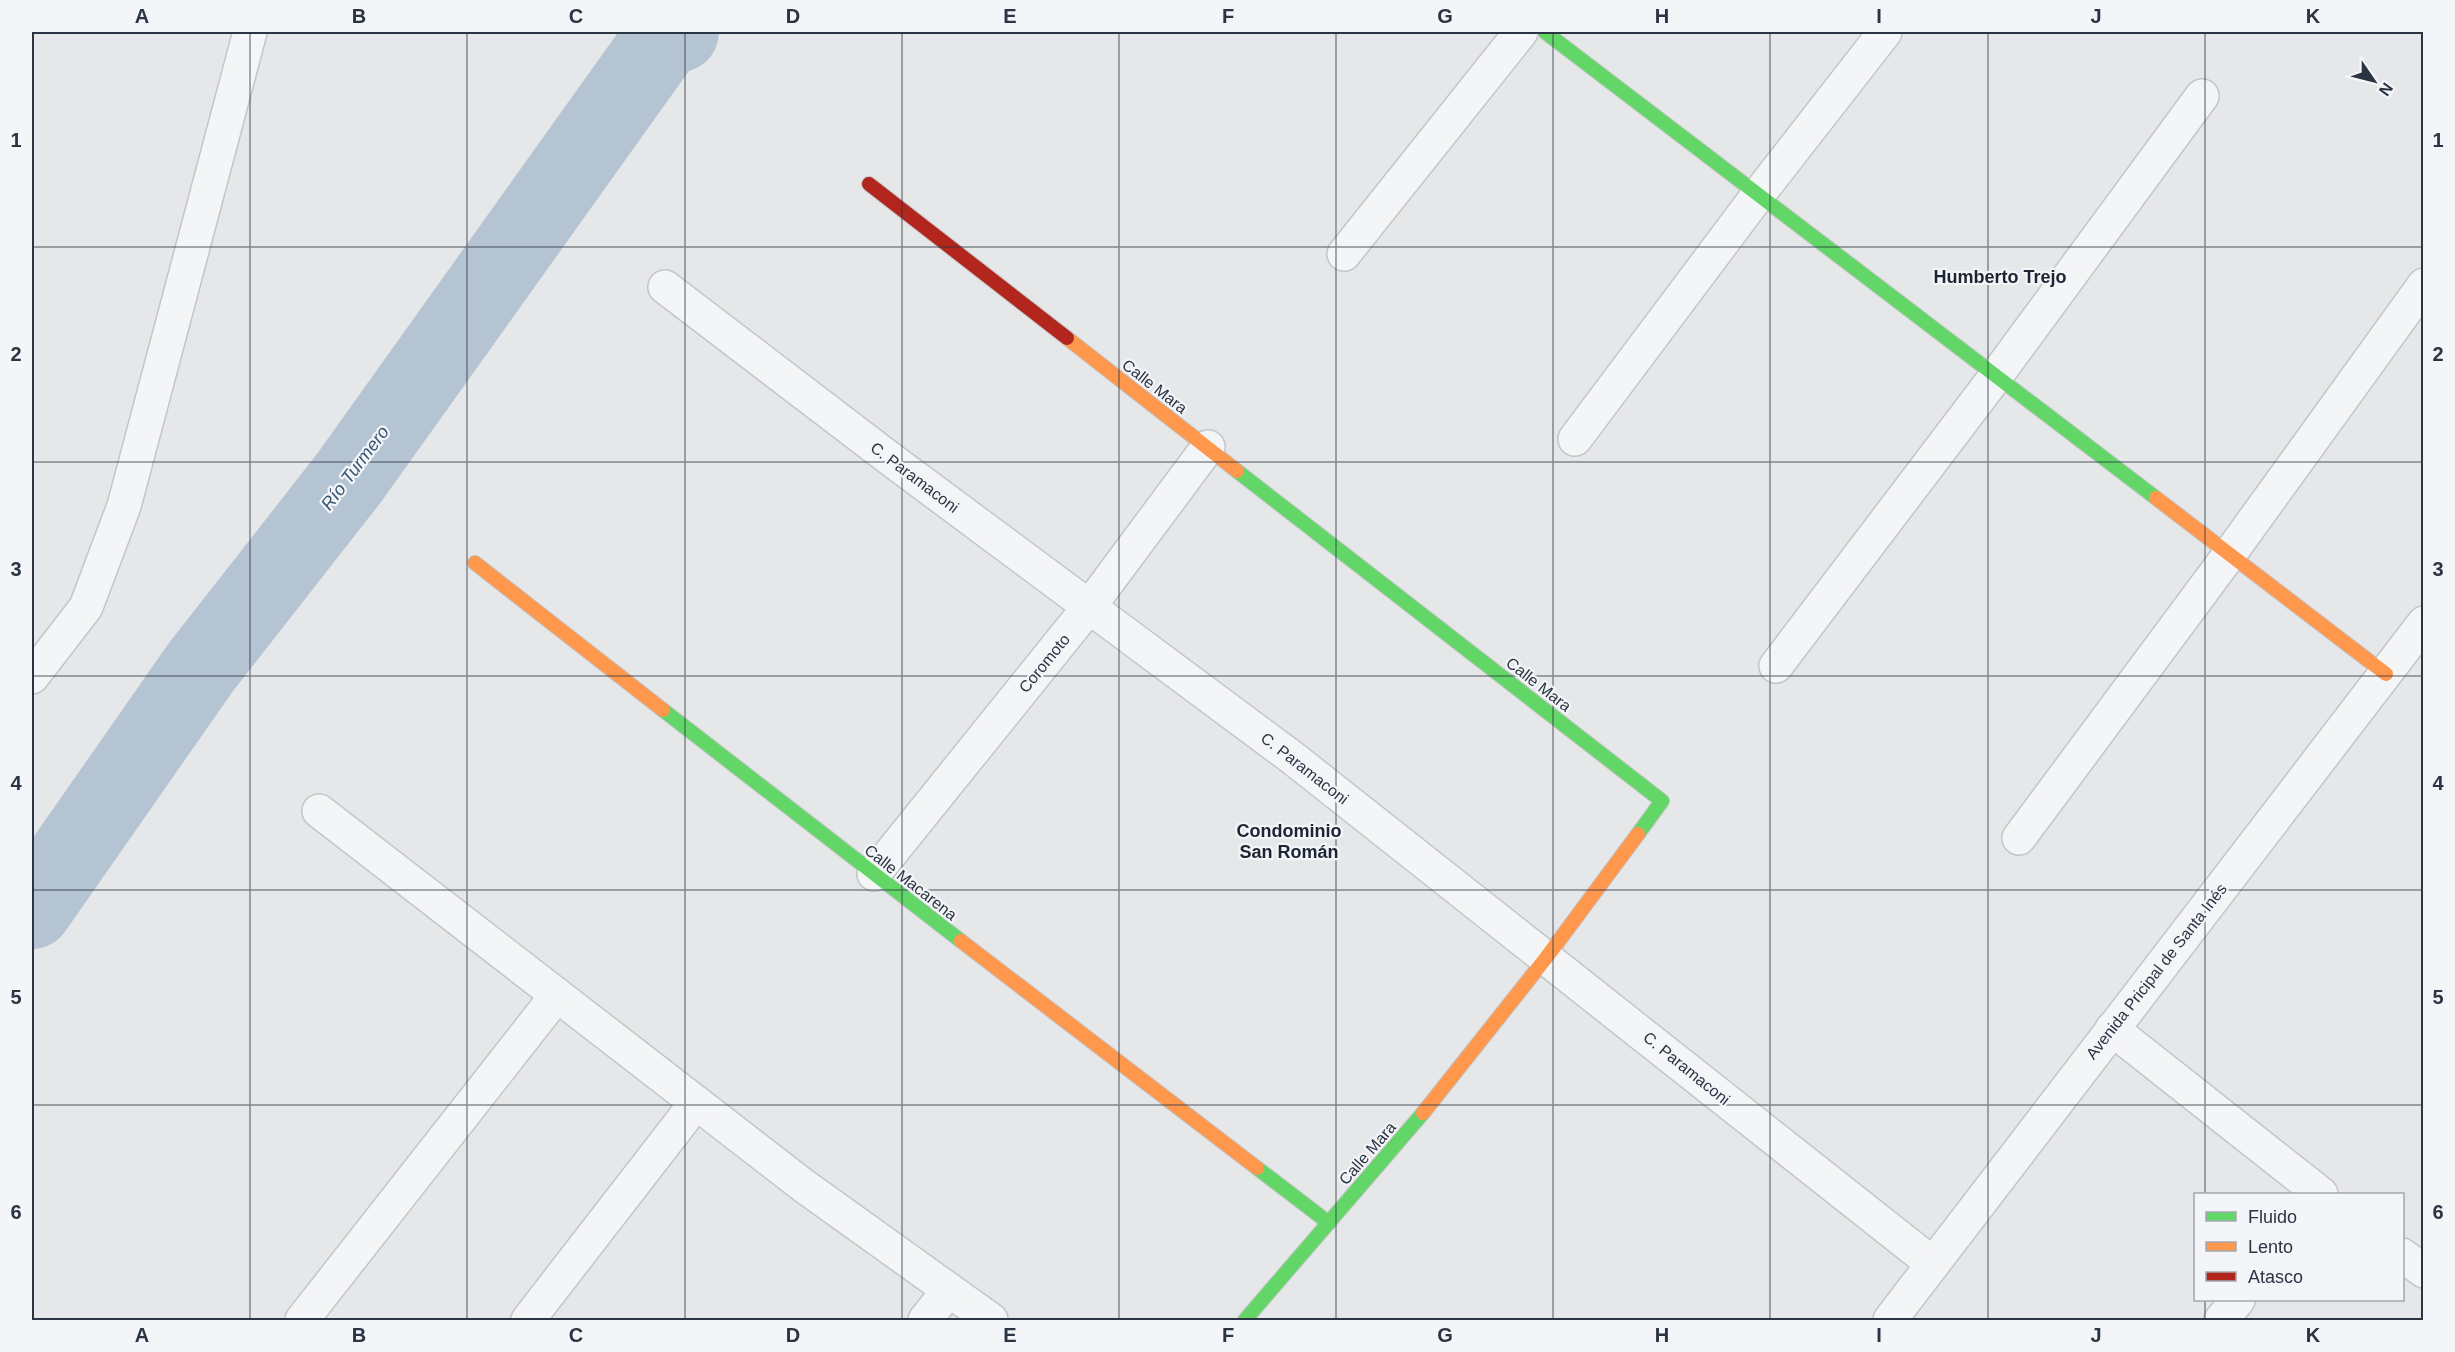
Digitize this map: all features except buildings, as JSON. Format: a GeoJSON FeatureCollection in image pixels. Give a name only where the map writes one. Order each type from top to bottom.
{"type":"FeatureCollection","features":[{"type":"Feature","properties":{"kind":"street"},"geometry":{"type":"LineString","coordinates":[[32,677],[86,607],[124,506],[250,32]]}},
{"type":"Feature","properties":{"kind":"street"},"geometry":{"type":"LineString","coordinates":[[1344,254],[1521,32]]}},
{"type":"Feature","properties":{"kind":"street"},"geometry":{"type":"LineString","coordinates":[[1545,32],[2386,674]]}},
{"type":"Feature","properties":{"kind":"street"},"geometry":{"type":"LineString","coordinates":[[1575,439],[1758,195],[1885,32]]}},
{"type":"Feature","properties":{"kind":"street"},"geometry":{"type":"LineString","coordinates":[[1776,666],[1996,376],[2202,96]]}},
{"type":"Feature","properties":{"kind":"street","name":"Calle Mara"},"geometry":{"type":"LineString","coordinates":[[868,184],[1662,801],[1546,958],[1423,1113],[1245,1320]]}},
{"type":"Feature","properties":{"kind":"street"},"geometry":{"type":"LineString","coordinates":[[2019,838],[2229,555],[2424,285]]}},
{"type":"Feature","properties":{"kind":"street","name":"C. Paramaconi"},"geometry":{"type":"LineString","coordinates":[[665,287],[1294,759],[1933,1264]]}},
{"type":"Feature","properties":{"kind":"street","name":"Coromoto"},"geometry":{"type":"LineString","coordinates":[[874,874],[1089,607],[1208,447]]}},
{"type":"Feature","properties":{"kind":"street","name":"Calle Macarena"},"geometry":{"type":"LineString","coordinates":[[475,563],[874,874],[1329,1223]]}},
{"type":"Feature","properties":{"kind":"street","name":"Avenida Pricipal de Santa Inés"},"geometry":{"type":"LineString","coordinates":[[1890,1320],[2424,623]]}},
{"type":"Feature","properties":{"kind":"street"},"geometry":{"type":"LineString","coordinates":[[319,811],[804,1186],[991,1320]]}},
{"type":"Feature","properties":{"kind":"street"},"geometry":{"type":"LineString","coordinates":[[302,1320],[557,994]]}},
{"type":"Feature","properties":{"kind":"street"},"geometry":{"type":"LineString","coordinates":[[2112,1029],[2319,1193]]}},
{"type":"Feature","properties":{"kind":"street"},"geometry":{"type":"LineString","coordinates":[[528,1320],[696,1103]]}},
{"type":"Feature","properties":{"kind":"street"},"geometry":{"type":"LineString","coordinates":[[2404,1256],[2424,1271]]}},
{"type":"Feature","properties":{"kind":"street"},"geometry":{"type":"LineString","coordinates":[[925,1320],[949,1290]]}},
{"type":"Feature","properties":{"kind":"street"},"geometry":{"type":"LineString","coordinates":[[2222,1320],[2236,1301]]}},
{"type":"Feature","properties":{"kind":"waterway","name":"Río Turmero"},"geometry":{"type":"LineString","coordinates":[[32,909],[201,667],[349,478],[664,37],[679,32]]}},
{"type":"Feature","properties":{"kind":"traffic: fast"},"geometry":{"type":"LineString","coordinates":[[1545,32],[2156,498]]}},
{"type":"Feature","properties":{"kind":"traffic: fast"},"geometry":{"type":"LineString","coordinates":[[1237,471],[1662,801],[1638,834]]}},
{"type":"Feature","properties":{"kind":"traffic: fast"},"geometry":{"type":"LineString","coordinates":[[663,710],[961,941]]}},
{"type":"Feature","properties":{"kind":"traffic: fast"},"geometry":{"type":"LineString","coordinates":[[1245,1320],[1423,1113]]}},
{"type":"Feature","properties":{"kind":"traffic: fast"},"geometry":{"type":"LineString","coordinates":[[1257,1168],[1329,1223]]}},
{"type":"Feature","properties":{"kind":"traffic: slow"},"geometry":{"type":"LineString","coordinates":[[1067,338],[1237,471]]}},
{"type":"Feature","properties":{"kind":"traffic: slow"},"geometry":{"type":"LineString","coordinates":[[2156,498],[2386,674]]}},
{"type":"Feature","properties":{"kind":"traffic: slow"},"geometry":{"type":"LineString","coordinates":[[475,563],[663,710]]}},
{"type":"Feature","properties":{"kind":"traffic: slow"},"geometry":{"type":"LineString","coordinates":[[1423,1113],[1546,958],[1638,834]]}},
{"type":"Feature","properties":{"kind":"traffic: slow"},"geometry":{"type":"LineString","coordinates":[[961,941],[1257,1168]]}},
{"type":"Feature","properties":{"kind":"traffic: jam"},"geometry":{"type":"LineString","coordinates":[[869,184],[1067,338]]}},
{"type":"Feature","properties":{"kind":"district","name":"Humberto Trejo"},"geometry":{"type":"Point","coordinates":[2000,277]}},
{"type":"Feature","properties":{"kind":"district","name":"Condominio San Román"},"geometry":{"type":"Point","coordinates":[1289,841]}}]}
